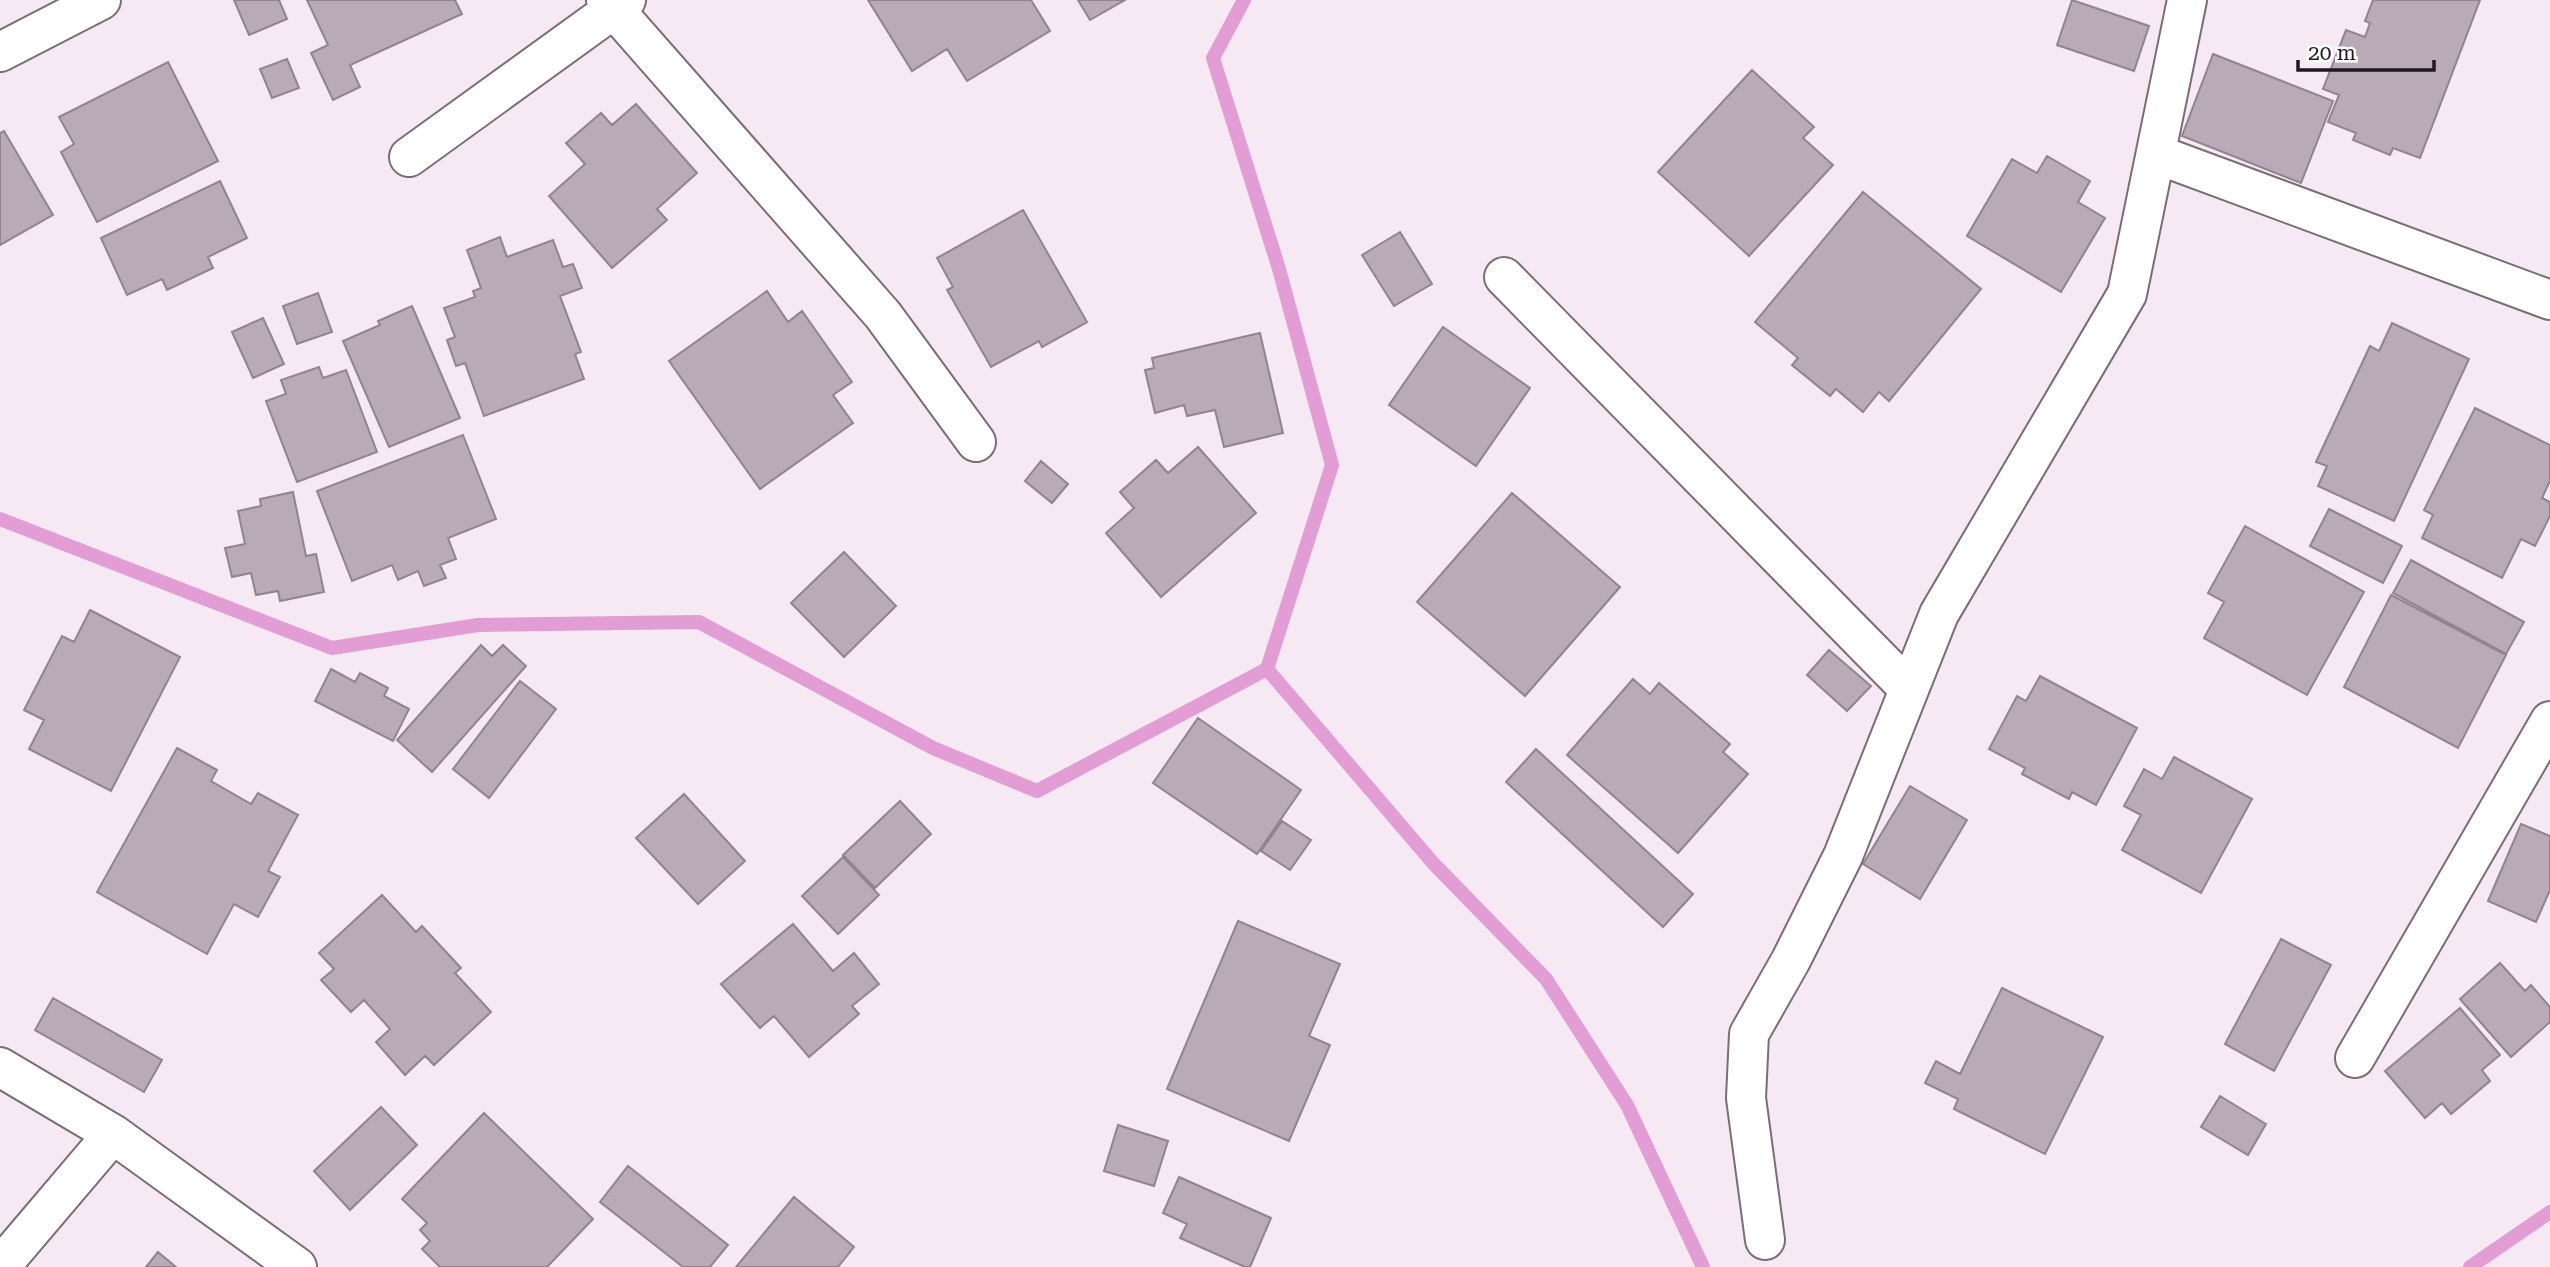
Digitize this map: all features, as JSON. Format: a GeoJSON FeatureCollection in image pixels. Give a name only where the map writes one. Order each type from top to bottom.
{"type":"FeatureCollection","features":[{"type":"Feature","properties":{"kind":"street"},"geometry":{"type":"LineString","coordinates":[[0,52],[101,0]]}},
{"type":"Feature","properties":{"kind":"street"},"geometry":{"type":"LineString","coordinates":[[1765,1240],[1746,1098],[1749,1034],[1791,960],[1843,856],[1939,614],[2127,294],[2187,0]]}},
{"type":"Feature","properties":{"kind":"street"},"geometry":{"type":"LineString","coordinates":[[409,157],[615,3],[883,315],[976,442]]}},
{"type":"Feature","properties":{"kind":"street"},"geometry":{"type":"LineString","coordinates":[[2156,154],[2550,300]]}},
{"type":"Feature","properties":{"kind":"street"},"geometry":{"type":"LineString","coordinates":[[1504,277],[1909,689]]}},
{"type":"Feature","properties":{"kind":"street"},"geometry":{"type":"LineString","coordinates":[[2355,1058],[2550,721]]}},
{"type":"Feature","properties":{"kind":"street"},"geometry":{"type":"LineString","coordinates":[[0,1067],[113,1134],[297,1267]]}},
{"type":"Feature","properties":{"kind":"street"},"geometry":{"type":"LineString","coordinates":[[0,1267],[113,1134]]}},
{"type":"Feature","properties":{"kind":"building"},"geometry":{"type":"Polygon","coordinates":[[[234,0],[279,0],[287,19],[249,35],[234,0]]]}},
{"type":"Feature","properties":{"kind":"building"},"geometry":{"type":"Polygon","coordinates":[[[307,0],[455,0],[462,14],[350,65],[360,87],[333,100],[311,53],[328,45],[307,0]]]}},
{"type":"Feature","properties":{"kind":"building"},"geometry":{"type":"Polygon","coordinates":[[[868,0],[1031,0],[1050,31],[967,81],[947,49],[912,71],[868,0]]]}},
{"type":"Feature","properties":{"kind":"building"},"geometry":{"type":"Polygon","coordinates":[[[1078,0],[1125,0],[1090,20],[1078,0]]]}},
{"type":"Feature","properties":{"kind":"building"},"geometry":{"type":"Polygon","coordinates":[[[2072,0],[2149,26],[2134,71],[2057,45],[2072,0]]]}},
{"type":"Feature","properties":{"kind":"building"},"geometry":{"type":"Polygon","coordinates":[[[2373,0],[2480,0],[2420,158],[2393,148],[2390,155],[2353,140],[2356,133],[2328,122],[2339,95],[2323,89],[2346,30],[2365,37],[2370,23],[2365,21],[2373,0]]]}},
{"type":"Feature","properties":{"kind":"building"},"geometry":{"type":"Polygon","coordinates":[[[2213,54],[2333,101],[2301,183],[2182,136],[2213,54]]]}},
{"type":"Feature","properties":{"kind":"building"},"geometry":{"type":"Polygon","coordinates":[[[287,59],[299,88],[272,98],[260,69],[287,59]]]}},
{"type":"Feature","properties":{"kind":"building"},"geometry":{"type":"Polygon","coordinates":[[[168,62],[218,161],[97,222],[61,152],[74,144],[59,117],[168,62]]]}},
{"type":"Feature","properties":{"kind":"building"},"geometry":{"type":"Polygon","coordinates":[[[1752,70],[1814,127],[1803,138],[1833,165],[1749,256],[1658,172],[1752,70]]]}},
{"type":"Feature","properties":{"kind":"building"},"geometry":{"type":"Polygon","coordinates":[[[636,104],[697,173],[657,209],[667,220],[612,268],[549,196],[585,164],[566,143],[601,113],[612,125],[636,104]]]}},
{"type":"Feature","properties":{"kind":"building"},"geometry":{"type":"Polygon","coordinates":[[[4,131],[53,215],[0,245],[0,133],[4,131]]]}},
{"type":"Feature","properties":{"kind":"building"},"geometry":{"type":"Polygon","coordinates":[[[2047,156],[2090,181],[2078,202],[2105,218],[2061,292],[1967,236],[2012,159],[2037,173],[2047,156]]]}},
{"type":"Feature","properties":{"kind":"building"},"geometry":{"type":"Polygon","coordinates":[[[220,181],[247,238],[208,257],[213,268],[167,290],[162,279],[127,295],[101,238],[220,181]]]}},
{"type":"Feature","properties":{"kind":"building"},"geometry":{"type":"Polygon","coordinates":[[[1863,192],[1981,289],[1889,401],[1879,392],[1863,412],[1836,389],[1830,396],[1792,365],[1798,358],[1755,322],[1863,192]]]}},
{"type":"Feature","properties":{"kind":"building"},"geometry":{"type":"Polygon","coordinates":[[[1023,210],[1087,322],[1042,347],[1039,341],[991,367],[947,290],[953,287],[937,258],[1023,210]]]}},
{"type":"Feature","properties":{"kind":"building"},"geometry":{"type":"Polygon","coordinates":[[[1400,232],[1432,284],[1394,306],[1362,255],[1400,232]]]}},
{"type":"Feature","properties":{"kind":"building"},"geometry":{"type":"Polygon","coordinates":[[[500,237],[507,257],[553,240],[563,267],[573,264],[582,288],[560,296],[581,352],[575,354],[584,379],[484,416],[465,363],[456,366],[447,340],[455,337],[444,308],[475,297],[473,291],[481,288],[467,250],[500,237]]]}},
{"type":"Feature","properties":{"kind":"building"},"geometry":{"type":"Polygon","coordinates":[[[767,291],[788,322],[802,311],[852,382],[833,395],[853,423],[760,489],[669,361],[767,291]]]}},
{"type":"Feature","properties":{"kind":"building"},"geometry":{"type":"Polygon","coordinates":[[[318,293],[332,332],[297,344],[283,306],[318,293]]]}},
{"type":"Feature","properties":{"kind":"building"},"geometry":{"type":"Polygon","coordinates":[[[412,306],[460,418],[389,447],[343,341],[380,325],[378,321],[412,306]]]}},
{"type":"Feature","properties":{"kind":"building"},"geometry":{"type":"Polygon","coordinates":[[[263,318],[284,364],[253,378],[232,332],[263,318]]]}},
{"type":"Feature","properties":{"kind":"building"},"geometry":{"type":"Polygon","coordinates":[[[2392,323],[2469,359],[2394,521],[2318,486],[2327,466],[2316,462],[2370,346],[2379,351],[2392,323]]]}},
{"type":"Feature","properties":{"kind":"building"},"geometry":{"type":"Polygon","coordinates":[[[1443,327],[1530,388],[1476,466],[1389,405],[1443,327]]]}},
{"type":"Feature","properties":{"kind":"building"},"geometry":{"type":"Polygon","coordinates":[[[1260,333],[1283,433],[1224,447],[1215,410],[1187,416],[1184,405],[1155,413],[1145,370],[1154,368],[1152,358],[1260,333]]]}},
{"type":"Feature","properties":{"kind":"building"},"geometry":{"type":"Polygon","coordinates":[[[319,367],[323,378],[346,370],[377,452],[297,482],[266,401],[286,394],[281,380],[319,367]]]}},
{"type":"Feature","properties":{"kind":"building"},"geometry":{"type":"Polygon","coordinates":[[[2475,408],[2550,445],[2550,481],[2542,498],[2550,502],[2550,516],[2535,546],[2521,539],[2502,578],[2422,538],[2433,515],[2424,510],[2475,408]]]}},
{"type":"Feature","properties":{"kind":"building"},"geometry":{"type":"Polygon","coordinates":[[[463,435],[496,519],[448,538],[456,559],[440,565],[446,578],[424,586],[418,571],[398,580],[392,565],[352,581],[317,491],[463,435]]]}},
{"type":"Feature","properties":{"kind":"building"},"geometry":{"type":"Polygon","coordinates":[[[1198,447],[1256,513],[1161,597],[1106,533],[1134,508],[1120,492],[1156,460],[1168,473],[1198,447]]]}},
{"type":"Feature","properties":{"kind":"building"},"geometry":{"type":"Polygon","coordinates":[[[1041,461],[1068,484],[1052,503],[1025,481],[1041,461]]]}},
{"type":"Feature","properties":{"kind":"building"},"geometry":{"type":"Polygon","coordinates":[[[293,492],[306,556],[316,554],[324,592],[280,601],[278,591],[256,595],[251,573],[232,577],[225,548],[245,544],[238,511],[261,506],[260,499],[293,492]]]}},
{"type":"Feature","properties":{"kind":"building"},"geometry":{"type":"Polygon","coordinates":[[[1512,493],[1620,587],[1525,696],[1417,602],[1512,493]]]}},
{"type":"Feature","properties":{"kind":"building"},"geometry":{"type":"Polygon","coordinates":[[[2329,509],[2402,546],[2383,583],[2310,546],[2329,509]]]}},
{"type":"Feature","properties":{"kind":"building"},"geometry":{"type":"Polygon","coordinates":[[[2245,526],[2364,592],[2307,695],[2204,638],[2224,602],[2208,593],[2245,526]]]}},
{"type":"Feature","properties":{"kind":"building"},"geometry":{"type":"Polygon","coordinates":[[[844,552],[896,606],[844,657],[791,603],[844,552]]]}},
{"type":"Feature","properties":{"kind":"building"},"geometry":{"type":"Polygon","coordinates":[[[2411,560],[2524,622],[2506,654],[2393,593],[2411,560]]]}},
{"type":"Feature","properties":{"kind":"building"},"geometry":{"type":"Polygon","coordinates":[[[2391,595],[2506,655],[2458,748],[2344,687],[2391,595]]]}},
{"type":"Feature","properties":{"kind":"building"},"geometry":{"type":"Polygon","coordinates":[[[90,610],[180,657],[111,791],[29,749],[44,720],[24,710],[62,636],[74,642],[90,610]]]}},
{"type":"Feature","properties":{"kind":"building"},"geometry":{"type":"Polygon","coordinates":[[[481,645],[492,656],[503,645],[526,666],[432,772],[397,740],[481,645]]]}},
{"type":"Feature","properties":{"kind":"building"},"geometry":{"type":"Polygon","coordinates":[[[1829,650],[1871,686],[1847,711],[1807,675],[1829,650]]]}},
{"type":"Feature","properties":{"kind":"building"},"geometry":{"type":"Polygon","coordinates":[[[331,669],[355,682],[360,673],[388,688],[384,696],[409,709],[393,741],[315,701],[331,669]]]}},
{"type":"Feature","properties":{"kind":"building"},"geometry":{"type":"Polygon","coordinates":[[[2040,676],[2137,728],[2096,805],[2072,792],[2069,799],[2022,774],[2025,768],[1989,749],[2017,696],[2026,701],[2040,676]]]}},
{"type":"Feature","properties":{"kind":"building"},"geometry":{"type":"Polygon","coordinates":[[[1633,679],[1650,694],[1659,683],[1730,744],[1723,752],[1748,774],[1678,853],[1567,755],[1633,679]]]}},
{"type":"Feature","properties":{"kind":"building"},"geometry":{"type":"Polygon","coordinates":[[[520,681],[556,709],[489,798],[453,769],[520,681]]]}},
{"type":"Feature","properties":{"kind":"building"},"geometry":{"type":"Polygon","coordinates":[[[1198,718],[1301,790],[1257,854],[1153,783],[1198,718]]]}},
{"type":"Feature","properties":{"kind":"building"},"geometry":{"type":"Polygon","coordinates":[[[177,748],[217,770],[211,781],[251,804],[258,793],[298,815],[268,871],[280,877],[258,917],[234,904],[207,954],[97,892],[177,748]]]}},
{"type":"Feature","properties":{"kind":"building"},"geometry":{"type":"Polygon","coordinates":[[[1536,749],[1693,894],[1663,927],[1506,782],[1536,749]]]}},
{"type":"Feature","properties":{"kind":"building"},"geometry":{"type":"Polygon","coordinates":[[[2174,757],[2252,799],[2201,893],[2122,850],[2141,815],[2124,806],[2144,769],[2162,779],[2174,757]]]}},
{"type":"Feature","properties":{"kind":"building"},"geometry":{"type":"Polygon","coordinates":[[[1910,786],[1967,820],[1920,899],[1863,864],[1910,786]]]}},
{"type":"Feature","properties":{"kind":"building"},"geometry":{"type":"Polygon","coordinates":[[[684,794],[745,861],[698,904],[636,838],[684,794]]]}},
{"type":"Feature","properties":{"kind":"building"},"geometry":{"type":"Polygon","coordinates":[[[900,801],[931,834],[875,888],[843,855],[900,801]]]}},
{"type":"Feature","properties":{"kind":"building"},"geometry":{"type":"Polygon","coordinates":[[[1282,821],[1311,840],[1290,870],[1261,851],[1282,821]]]}},
{"type":"Feature","properties":{"kind":"building"},"geometry":{"type":"Polygon","coordinates":[[[2521,824],[2550,836],[2550,890],[2536,922],[2488,901],[2521,824]]]}},
{"type":"Feature","properties":{"kind":"building"},"geometry":{"type":"Polygon","coordinates":[[[843,857],[879,895],[838,934],[802,896],[843,857]]]}},
{"type":"Feature","properties":{"kind":"building"},"geometry":{"type":"Polygon","coordinates":[[[382,895],[416,932],[422,926],[461,968],[455,973],[491,1012],[434,1065],[425,1056],[405,1075],[376,1042],[390,1029],[364,1000],[351,1012],[321,980],[334,969],[319,953],[382,895]]]}},
{"type":"Feature","properties":{"kind":"building"},"geometry":{"type":"Polygon","coordinates":[[[1238,921],[1340,964],[1309,1036],[1330,1045],[1289,1141],[1167,1089],[1238,921]]]}},
{"type":"Feature","properties":{"kind":"building"},"geometry":{"type":"Polygon","coordinates":[[[793,924],[833,971],[854,953],[879,984],[852,1006],[859,1014],[809,1057],[774,1016],[760,1028],[721,984],[793,924]]]}},
{"type":"Feature","properties":{"kind":"building"},"geometry":{"type":"Polygon","coordinates":[[[2281,939],[2331,965],[2274,1071],[2225,1044],[2281,939]]]}},
{"type":"Feature","properties":{"kind":"building"},"geometry":{"type":"Polygon","coordinates":[[[2500,963],[2525,991],[2531,985],[2550,1007],[2550,1022],[2511,1057],[2460,999],[2500,963]]]}},
{"type":"Feature","properties":{"kind":"building"},"geometry":{"type":"Polygon","coordinates":[[[2002,988],[2103,1037],[2045,1154],[1954,1109],[1958,1099],[1925,1083],[1936,1061],[1960,1074],[2002,988]]]}},
{"type":"Feature","properties":{"kind":"building"},"geometry":{"type":"Polygon","coordinates":[[[53,998],[162,1060],[144,1092],[35,1030],[53,998]]]}},
{"type":"Feature","properties":{"kind":"building"},"geometry":{"type":"Polygon","coordinates":[[[2460,1008],[2500,1055],[2482,1070],[2490,1081],[2451,1114],[2442,1103],[2425,1118],[2385,1071],[2460,1008]]]}},
{"type":"Feature","properties":{"kind":"building"},"geometry":{"type":"Polygon","coordinates":[[[2220,1096],[2266,1124],[2248,1155],[2201,1127],[2220,1096]]]}},
{"type":"Feature","properties":{"kind":"building"},"geometry":{"type":"Polygon","coordinates":[[[381,1107],[417,1145],[350,1210],[314,1171],[381,1107]]]}},
{"type":"Feature","properties":{"kind":"building"},"geometry":{"type":"Polygon","coordinates":[[[484,1113],[593,1219],[547,1267],[440,1267],[422,1249],[430,1241],[420,1230],[427,1223],[402,1199],[484,1113]]]}},
{"type":"Feature","properties":{"kind":"building"},"geometry":{"type":"Polygon","coordinates":[[[1118,1125],[1168,1141],[1154,1186],[1104,1171],[1118,1125]]]}},
{"type":"Feature","properties":{"kind":"building"},"geometry":{"type":"Polygon","coordinates":[[[628,1166],[728,1245],[710,1267],[683,1267],[600,1202],[628,1166]]]}},
{"type":"Feature","properties":{"kind":"building"},"geometry":{"type":"Polygon","coordinates":[[[1179,1177],[1271,1218],[1250,1267],[1180,1238],[1187,1224],[1163,1213],[1179,1177]]]}},
{"type":"Feature","properties":{"kind":"building"},"geometry":{"type":"Polygon","coordinates":[[[794,1197],[854,1247],[838,1267],[736,1267],[794,1197]]]}},
{"type":"Feature","properties":{"kind":"building"},"geometry":{"type":"Polygon","coordinates":[[[158,1252],[176,1267],[146,1267],[158,1252]]]}},
{"type":"Feature","properties":{"kind":"waterway"},"geometry":{"type":"LineString","coordinates":[[0,519],[332,648],[478,625],[699,622],[933,748],[1037,791],[1267,669],[1332,465],[1279,269],[1213,58],[1244,0]]}},
{"type":"Feature","properties":{"kind":"waterway"},"geometry":{"type":"LineString","coordinates":[[1267,669],[1433,863],[1546,979],[1627,1105],[1703,1267]]}},
{"type":"Feature","properties":{"kind":"waterway"},"geometry":{"type":"LineString","coordinates":[[2470,1267],[2550,1212]]}}]}
